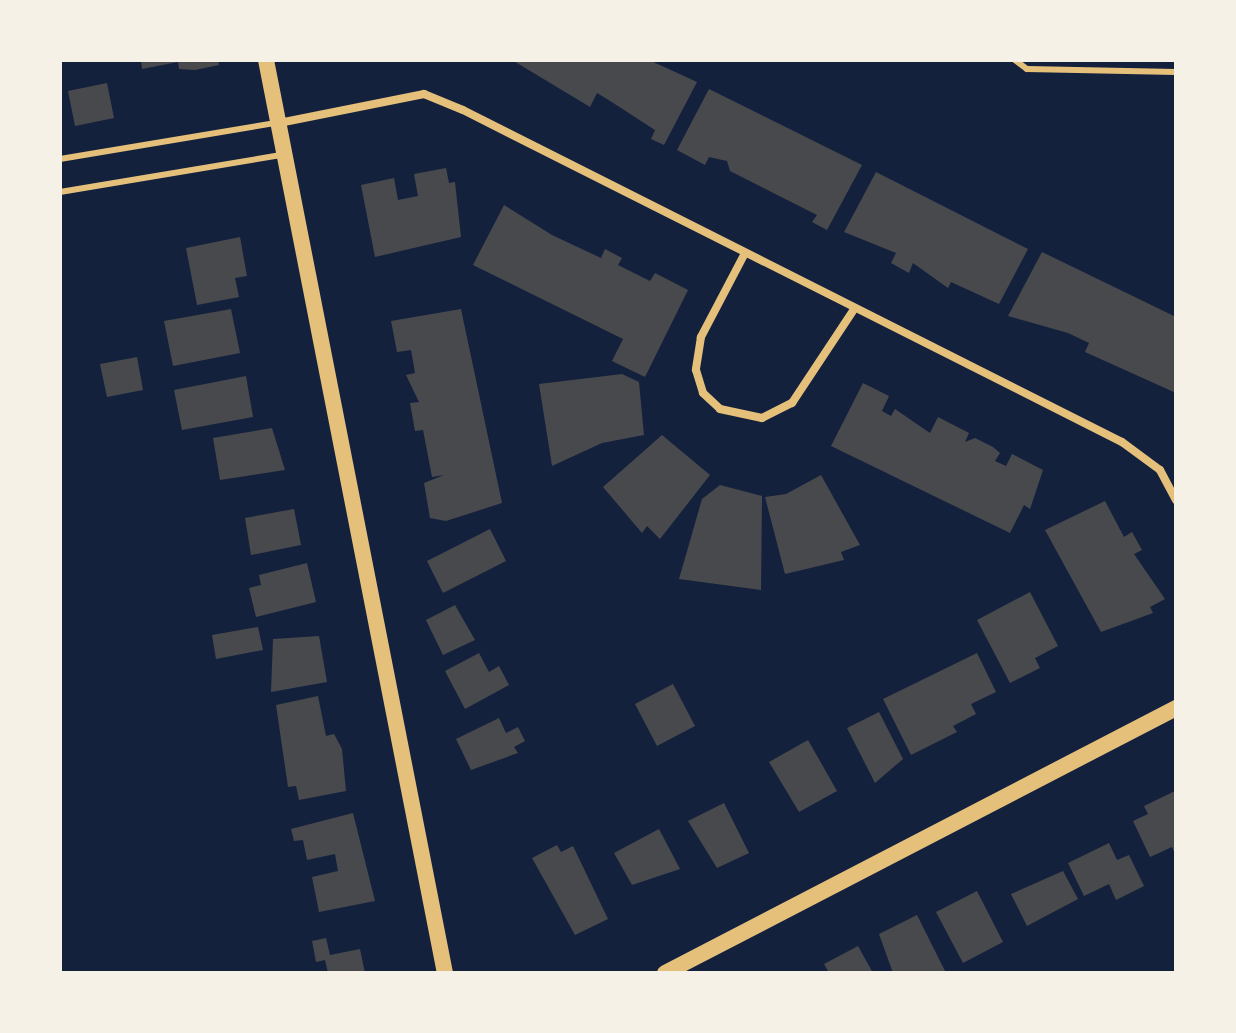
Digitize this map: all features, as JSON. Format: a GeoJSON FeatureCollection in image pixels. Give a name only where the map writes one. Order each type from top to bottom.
{"type":"FeatureCollection","features":[{"type":"Feature","properties":{"kind":"main road"},"geometry":{"type":"LineString","coordinates":[[266,60],[445,973]]}},
{"type":"Feature","properties":{"kind":"main road"},"geometry":{"type":"LineString","coordinates":[[665,973],[1176,708]]}},
{"type":"Feature","properties":{"kind":"street"},"geometry":{"type":"LineString","coordinates":[[279,123],[424,94],[853,311],[1122,442],[1160,470],[1176,500]]}},
{"type":"Feature","properties":{"kind":"street"},"geometry":{"type":"LineString","coordinates":[[744,255],[701,337],[696,370],[703,393],[720,409],[762,418],[792,403],[853,311]]}},
{"type":"Feature","properties":{"kind":"lane"},"geometry":{"type":"LineString","coordinates":[[1015,60],[1027,69],[1176,72]]}},
{"type":"Feature","properties":{"kind":"lane"},"geometry":{"type":"LineString","coordinates":[[60,159],[279,123]]}},
{"type":"Feature","properties":{"kind":"lane"},"geometry":{"type":"LineString","coordinates":[[60,192],[285,155]]}},
{"type":"Feature","properties":{"kind":"building"},"geometry":{"type":"Polygon","coordinates":[[[141,60],[218,60],[219,65],[195,70],[179,69],[178,62],[142,69],[141,60]]]}},
{"type":"Feature","properties":{"kind":"building"},"geometry":{"type":"Polygon","coordinates":[[[512,60],[649,60],[697,82],[664,145],[651,139],[655,130],[597,93],[590,107],[512,60]]]}},
{"type":"Feature","properties":{"kind":"building"},"geometry":{"type":"Polygon","coordinates":[[[107,83],[114,118],[75,126],[68,91],[107,83]]]}},
{"type":"Feature","properties":{"kind":"building"},"geometry":{"type":"Polygon","coordinates":[[[709,89],[862,165],[827,230],[812,222],[817,215],[730,171],[727,161],[709,157],[705,165],[677,150],[709,89]]]}},
{"type":"Feature","properties":{"kind":"building"},"geometry":{"type":"Polygon","coordinates":[[[446,168],[449,183],[455,182],[461,237],[375,257],[361,185],[394,178],[398,200],[418,196],[414,174],[446,168]]]}},
{"type":"Feature","properties":{"kind":"building"},"geometry":{"type":"Polygon","coordinates":[[[876,172],[1028,249],[999,304],[951,282],[948,288],[913,263],[909,273],[891,263],[896,253],[844,232],[876,172]]]}},
{"type":"Feature","properties":{"kind":"building"},"geometry":{"type":"Polygon","coordinates":[[[504,205],[552,235],[601,258],[605,249],[622,258],[618,265],[650,281],[655,273],[688,290],[645,377],[612,361],[623,339],[473,265],[504,205]]]}},
{"type":"Feature","properties":{"kind":"building"},"geometry":{"type":"Polygon","coordinates":[[[240,237],[247,276],[235,278],[239,297],[197,305],[186,248],[240,237]]]}},
{"type":"Feature","properties":{"kind":"building"},"geometry":{"type":"Polygon","coordinates":[[[1042,252],[1176,317],[1176,393],[1085,352],[1089,343],[1068,333],[1008,316],[1042,252]]]}},
{"type":"Feature","properties":{"kind":"building"},"geometry":{"type":"Polygon","coordinates":[[[231,309],[240,353],[173,366],[164,321],[231,309]]]}},
{"type":"Feature","properties":{"kind":"building"},"geometry":{"type":"Polygon","coordinates":[[[461,309],[502,503],[446,521],[430,518],[424,483],[444,475],[432,477],[423,430],[415,431],[410,403],[419,402],[406,375],[415,373],[411,350],[397,352],[391,321],[461,309]]]}},
{"type":"Feature","properties":{"kind":"building"},"geometry":{"type":"Polygon","coordinates":[[[137,357],[143,390],[107,397],[100,364],[137,357]]]}},
{"type":"Feature","properties":{"kind":"building"},"geometry":{"type":"Polygon","coordinates":[[[622,374],[639,382],[644,435],[602,443],[552,466],[539,384],[622,374]]]}},
{"type":"Feature","properties":{"kind":"building"},"geometry":{"type":"Polygon","coordinates":[[[246,376],[253,417],[182,430],[174,390],[246,376]]]}},
{"type":"Feature","properties":{"kind":"building"},"geometry":{"type":"Polygon","coordinates":[[[863,383],[889,396],[882,411],[891,416],[895,409],[930,433],[938,417],[969,433],[965,442],[975,438],[993,447],[1000,453],[995,461],[1006,466],[1012,454],[1043,470],[1030,509],[1024,505],[1010,533],[831,446],[863,383]]]}},
{"type":"Feature","properties":{"kind":"building"},"geometry":{"type":"Polygon","coordinates":[[[272,428],[285,470],[220,480],[213,438],[272,428]]]}},
{"type":"Feature","properties":{"kind":"building"},"geometry":{"type":"Polygon","coordinates":[[[662,435],[710,475],[660,539],[647,526],[642,533],[603,487],[662,435]]]}},
{"type":"Feature","properties":{"kind":"building"},"geometry":{"type":"Polygon","coordinates":[[[821,475],[860,545],[841,552],[844,560],[785,574],[765,497],[786,494],[821,475]]]}},
{"type":"Feature","properties":{"kind":"building"},"geometry":{"type":"Polygon","coordinates":[[[720,485],[762,496],[761,590],[679,579],[702,499],[720,485]]]}},
{"type":"Feature","properties":{"kind":"building"},"geometry":{"type":"Polygon","coordinates":[[[1105,501],[1124,537],[1132,532],[1142,550],[1134,554],[1165,599],[1150,607],[1153,613],[1101,632],[1045,530],[1105,501]]]}},
{"type":"Feature","properties":{"kind":"building"},"geometry":{"type":"Polygon","coordinates":[[[294,509],[301,545],[251,555],[245,518],[294,509]]]}},
{"type":"Feature","properties":{"kind":"building"},"geometry":{"type":"Polygon","coordinates":[[[490,529],[506,561],[443,593],[427,561],[490,529]]]}},
{"type":"Feature","properties":{"kind":"building"},"geometry":{"type":"Polygon","coordinates":[[[307,563],[316,602],[256,617],[249,588],[261,585],[259,575],[307,563]]]}},
{"type":"Feature","properties":{"kind":"building"},"geometry":{"type":"Polygon","coordinates":[[[1030,592],[1058,646],[1035,658],[1040,668],[1010,683],[977,620],[1030,592]]]}},
{"type":"Feature","properties":{"kind":"building"},"geometry":{"type":"Polygon","coordinates":[[[455,605],[475,640],[443,655],[426,620],[455,605]]]}},
{"type":"Feature","properties":{"kind":"building"},"geometry":{"type":"Polygon","coordinates":[[[258,627],[263,650],[216,659],[212,635],[258,627]]]}},
{"type":"Feature","properties":{"kind":"building"},"geometry":{"type":"Polygon","coordinates":[[[319,636],[327,682],[271,692],[273,639],[319,636]]]}},
{"type":"Feature","properties":{"kind":"building"},"geometry":{"type":"Polygon","coordinates":[[[479,653],[489,672],[499,666],[509,685],[465,709],[445,671],[479,653]]]}},
{"type":"Feature","properties":{"kind":"building"},"geometry":{"type":"Polygon","coordinates":[[[977,653],[996,692],[971,704],[976,714],[953,726],[957,732],[911,755],[883,699],[977,653]]]}},
{"type":"Feature","properties":{"kind":"building"},"geometry":{"type":"Polygon","coordinates":[[[673,684],[695,726],[657,746],[635,704],[673,684]]]}},
{"type":"Feature","properties":{"kind":"building"},"geometry":{"type":"Polygon","coordinates":[[[318,696],[326,736],[334,734],[342,749],[346,791],[299,800],[296,786],[288,787],[276,705],[318,696]]]}},
{"type":"Feature","properties":{"kind":"building"},"geometry":{"type":"Polygon","coordinates":[[[879,712],[903,759],[875,783],[847,728],[879,712]]]}},
{"type":"Feature","properties":{"kind":"building"},"geometry":{"type":"Polygon","coordinates":[[[499,718],[506,733],[518,727],[525,741],[514,747],[518,753],[471,770],[456,739],[499,718]]]}},
{"type":"Feature","properties":{"kind":"building"},"geometry":{"type":"Polygon","coordinates":[[[808,740],[837,791],[799,812],[769,762],[808,740]]]}},
{"type":"Feature","properties":{"kind":"building"},"geometry":{"type":"Polygon","coordinates":[[[1175,791],[1176,856],[1172,847],[1150,857],[1133,821],[1148,814],[1144,806],[1175,791]]]}},
{"type":"Feature","properties":{"kind":"building"},"geometry":{"type":"Polygon","coordinates":[[[724,803],[749,853],[717,868],[688,821],[724,803]]]}},
{"type":"Feature","properties":{"kind":"building"},"geometry":{"type":"Polygon","coordinates":[[[353,813],[375,901],[319,912],[312,877],[338,871],[335,854],[307,860],[303,840],[294,841],[291,829],[353,813]]]}},
{"type":"Feature","properties":{"kind":"building"},"geometry":{"type":"Polygon","coordinates":[[[659,829],[680,869],[632,885],[614,853],[659,829]]]}},
{"type":"Feature","properties":{"kind":"building"},"geometry":{"type":"Polygon","coordinates":[[[1109,843],[1117,860],[1129,855],[1144,886],[1116,900],[1109,884],[1084,896],[1068,863],[1109,843]]]}},
{"type":"Feature","properties":{"kind":"building"},"geometry":{"type":"Polygon","coordinates":[[[557,845],[561,852],[573,846],[608,919],[575,935],[532,858],[557,845]]]}},
{"type":"Feature","properties":{"kind":"building"},"geometry":{"type":"Polygon","coordinates":[[[1063,871],[1078,899],[1027,926],[1011,894],[1063,871]]]}},
{"type":"Feature","properties":{"kind":"building"},"geometry":{"type":"Polygon","coordinates":[[[977,891],[1003,942],[963,963],[936,912],[977,891]]]}},
{"type":"Feature","properties":{"kind":"building"},"geometry":{"type":"Polygon","coordinates":[[[917,915],[946,973],[893,973],[879,934],[917,915]]]}},
{"type":"Feature","properties":{"kind":"building"},"geometry":{"type":"Polygon","coordinates":[[[326,938],[330,955],[360,949],[365,973],[328,973],[325,960],[316,962],[312,941],[326,938]]]}},
{"type":"Feature","properties":{"kind":"building"},"geometry":{"type":"Polygon","coordinates":[[[858,946],[873,973],[829,973],[824,964],[858,946]]]}}]}
